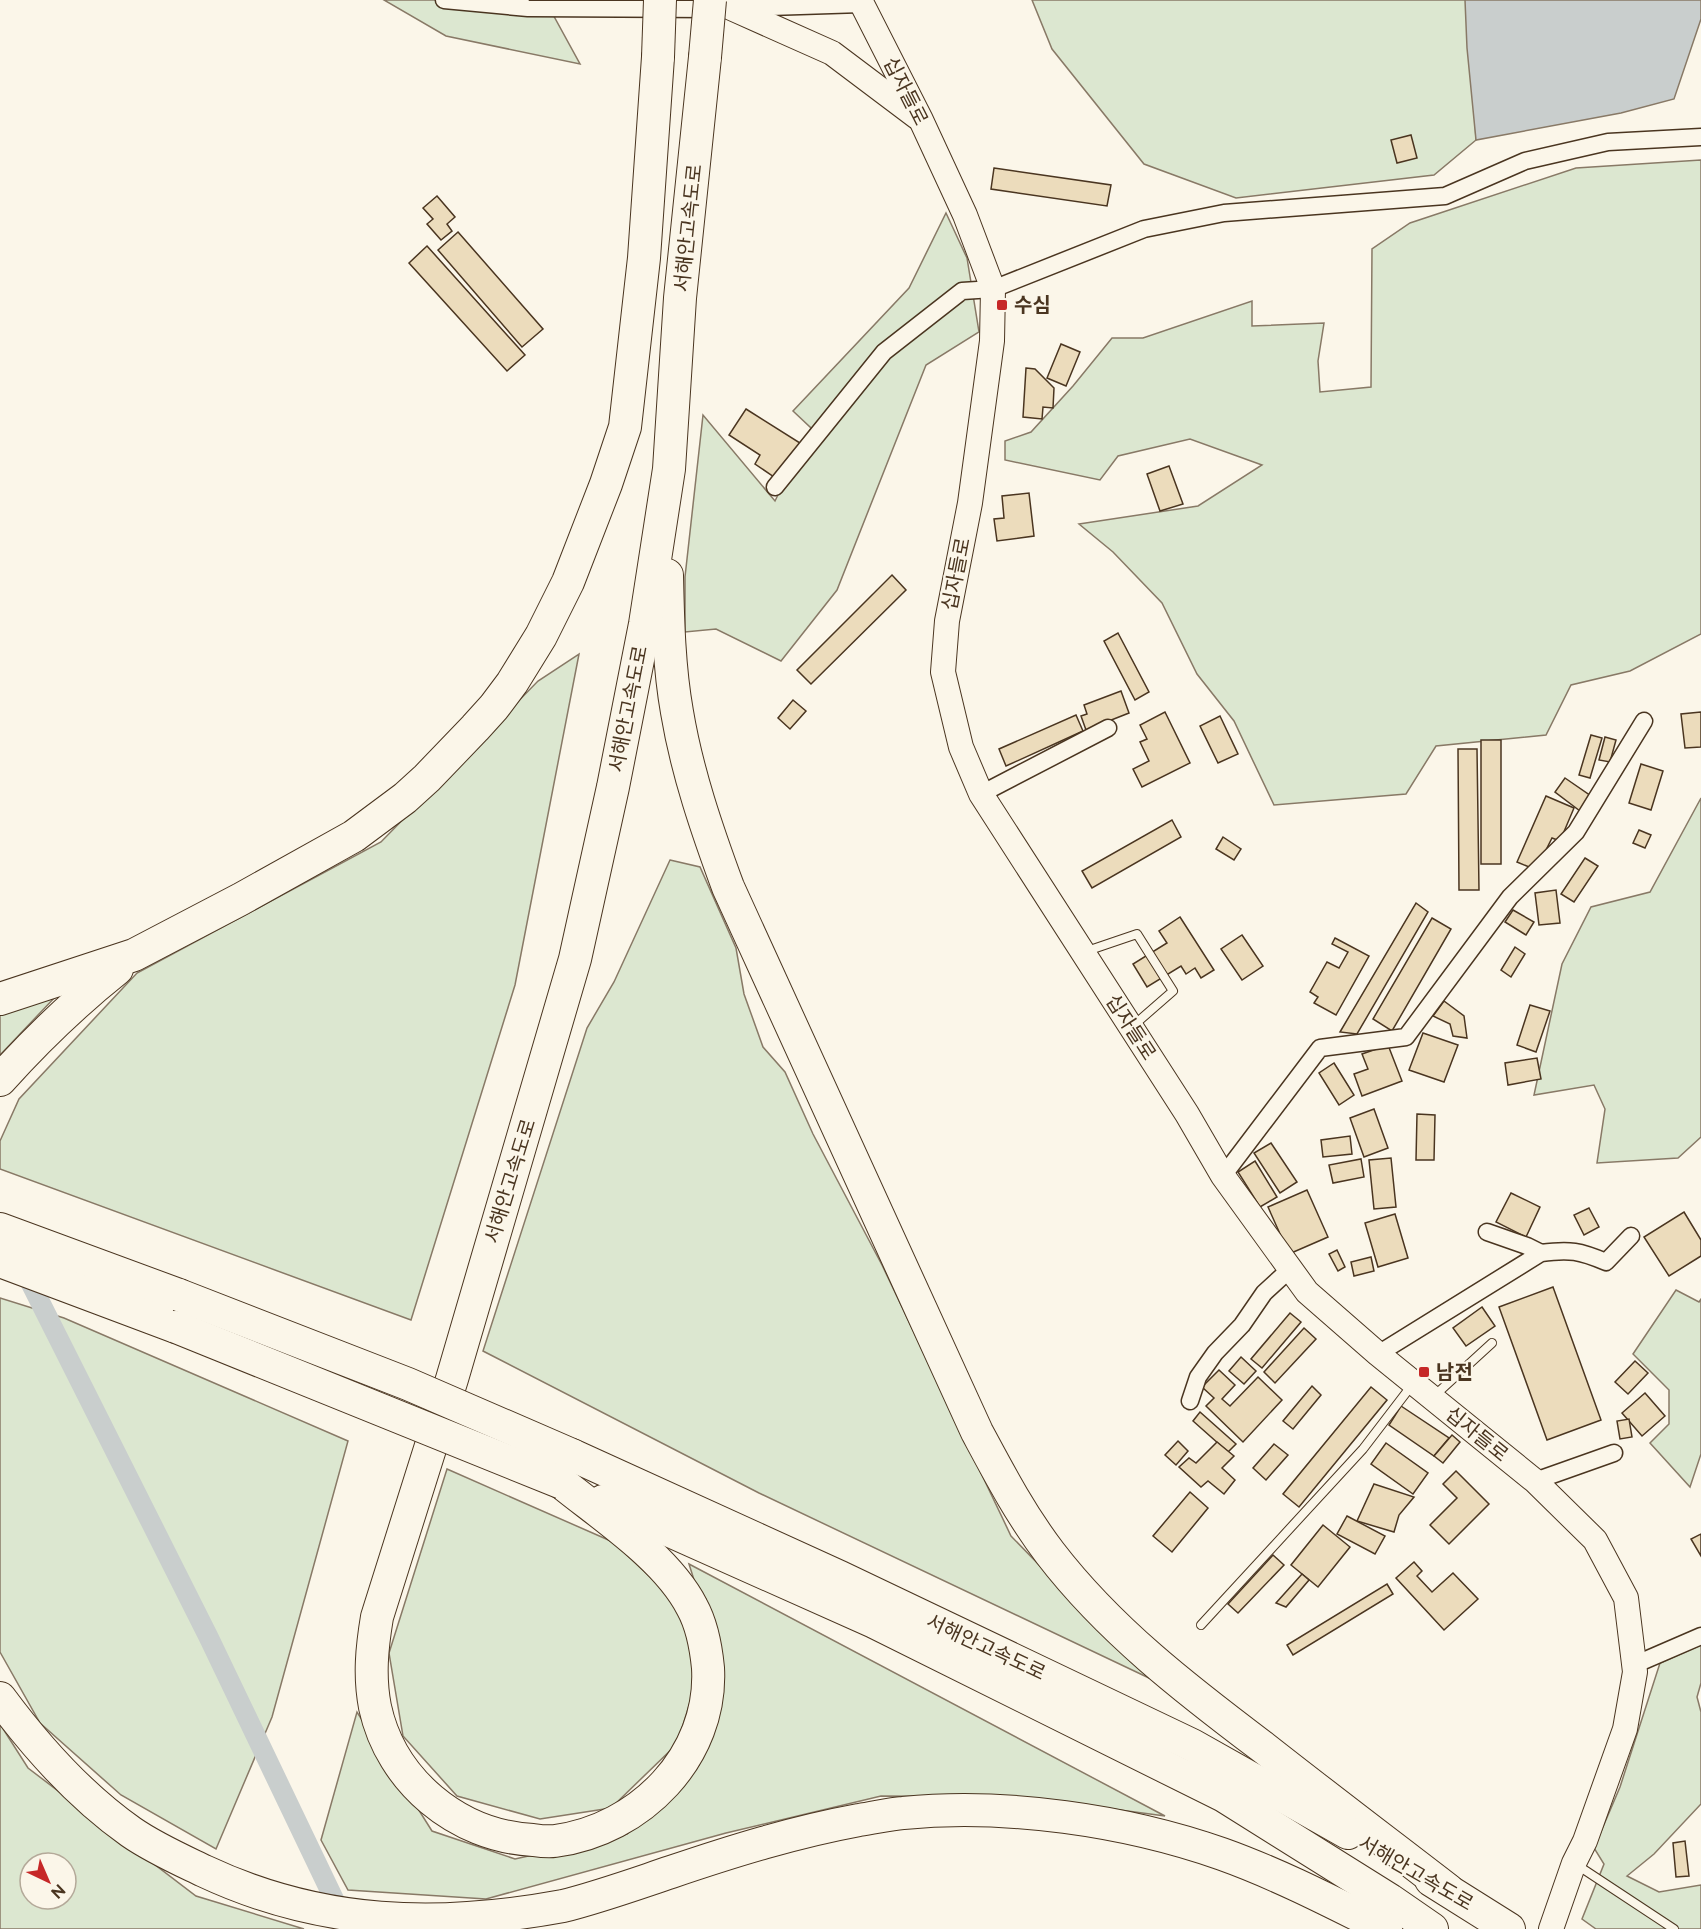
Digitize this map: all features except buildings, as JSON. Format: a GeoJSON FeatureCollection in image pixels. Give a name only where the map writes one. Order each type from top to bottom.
{"type":"FeatureCollection","features":[{"type":"Feature","properties":{"kind":"highway","name":"서해안고속도로"},"geometry":{"type":"LineString","coordinates":[[134,955],[324,854],[405,798],[452,753],[494,706],[527,660],[555,610],[606,484],[625,428],[644,258],[660,0]]}},
{"type":"Feature","properties":{"kind":"highway","name":"서해안고속도로"},"geometry":{"type":"LineString","coordinates":[[567,1469],[668,1572],[693,1608],[706,1651],[707,1695],[704,1717],[696,1740],[668,1780],[629,1814],[607,1827],[580,1836],[553,1841],[500,1836],[473,1827],[436,1804],[407,1776],[393,1755],[375,1707],[371,1676],[372,1643],[377,1617],[452,1380],[575,959],[613,787],[645,624],[669,469],[680,298],[705,57],[718,6]]}},
{"type":"Feature","properties":{"kind":"highway"},"geometry":{"type":"LineString","coordinates":[[669,469],[666,565],[676,712],[709,836],[728,887],[976,1432],[1013,1498],[1049,1552],[1120,1630],[1162,1669],[1448,1890]]}},
{"type":"Feature","properties":{"kind":"highway"},"geometry":{"type":"LineString","coordinates":[[0,999],[134,955]]}},
{"type":"Feature","properties":{"kind":"highway"},"geometry":{"type":"LineString","coordinates":[[0,1080],[38,1038],[82,997],[134,955]]}},
{"type":"Feature","properties":{"kind":"highway","name":"서해안고속도로"},"geometry":{"type":"LineString","coordinates":[[13,1233],[408,1384],[567,1469],[1224,1796],[1390,1900],[1430,1928]]}},
{"type":"Feature","properties":{"kind":"highway","name":"서해안고속도로"},"geometry":{"type":"LineString","coordinates":[[0,1261],[567,1469],[840,1577],[1192,1745],[1448,1890],[1509,1929]]}},
{"type":"Feature","properties":{"kind":"highway"},"geometry":{"type":"LineString","coordinates":[[0,1698],[53,1764],[94,1803],[132,1833],[173,1857],[238,1887],[351,1918],[399,1922],[454,1922],[500,1917],[564,1905],[625,1888],[736,1850],[848,1822],[902,1813],[988,1811],[1084,1819],[1161,1835],[1224,1855],[1284,1880],[1386,1929]]}},
{"type":"Feature","properties":{"kind":"main road","name":"십자들로"},"geometry":{"type":"LineString","coordinates":[[861,2],[921,120],[965,215],[993,290],[990,352],[969,503],[947,621],[944,672],[961,747],[981,794],[1131,1027],[1223,1176],[1289,1270],[1307,1292],[1378,1353],[1535,1481],[1595,1540],[1626,1598],[1635,1672],[1625,1729],[1551,1929]]}},
{"type":"Feature","properties":{"kind":"main road"},"geometry":{"type":"LineString","coordinates":[[718,6],[832,53],[921,120]]}},
{"type":"Feature","properties":{"kind":"street"},"geometry":{"type":"LineString","coordinates":[[444,0],[528,8],[861,2]]}},
{"type":"Feature","properties":{"kind":"street"},"geometry":{"type":"LineString","coordinates":[[682,0],[718,6]]}},
{"type":"Feature","properties":{"kind":"street"},"geometry":{"type":"LineString","coordinates":[[775,487],[884,352],[962,291],[993,290],[1144,229],[1224,213],[1445,196],[1525,162],[1608,142],[1701,136]]}},
{"type":"Feature","properties":{"kind":"street"},"geometry":{"type":"LineString","coordinates":[[1223,1176],[1320,1048],[1406,1037],[1510,897],[1576,832],[1644,721]]}},
{"type":"Feature","properties":{"kind":"street"},"geometry":{"type":"LineString","coordinates":[[981,794],[1108,728]]}},
{"type":"Feature","properties":{"kind":"street"},"geometry":{"type":"LineString","coordinates":[[1487,1232],[1541,1253]]}},
{"type":"Feature","properties":{"kind":"street"},"geometry":{"type":"LineString","coordinates":[[1378,1353],[1541,1253],[1563,1250],[1584,1252],[1606,1262],[1631,1236]]}},
{"type":"Feature","properties":{"kind":"street"},"geometry":{"type":"LineString","coordinates":[[1190,1401],[1198,1377],[1215,1353],[1242,1325],[1264,1293],[1289,1270]]}},
{"type":"Feature","properties":{"kind":"street"},"geometry":{"type":"LineString","coordinates":[[1535,1481],[1614,1454]]}},
{"type":"Feature","properties":{"kind":"street"},"geometry":{"type":"LineString","coordinates":[[1635,1665],[1701,1636]]}},
{"type":"Feature","properties":{"kind":"lane"},"geometry":{"type":"LineString","coordinates":[[1083,952],[1137,934],[1173,991],[1131,1027]]}},
{"type":"Feature","properties":{"kind":"lane"},"geometry":{"type":"LineString","coordinates":[[1201,1625],[1363,1449],[1423,1390],[1492,1343]]}},
{"type":"Feature","properties":{"kind":"lane"},"geometry":{"type":"LineString","coordinates":[[1574,1863],[1674,1929]]}},
{"type":"Feature","properties":{"kind":"green space"},"geometry":{"type":"Polygon","coordinates":[[[384,0],[545,0],[580,64],[446,36],[384,0]]]}},
{"type":"Feature","properties":{"kind":"green space"},"geometry":{"type":"Polygon","coordinates":[[[1032,0],[1469,0],[1476,140],[1434,175],[1236,198],[1144,164],[1052,49],[1032,0]]]}},
{"type":"Feature","properties":{"kind":"green space"},"geometry":{"type":"Polygon","coordinates":[[[1701,160],[1701,634],[1630,671],[1571,685],[1546,735],[1436,746],[1406,794],[1274,805],[1234,721],[1197,674],[1162,603],[1113,552],[1079,524],[1198,506],[1262,465],[1190,439],[1118,456],[1100,480],[1005,460],[1005,441],[1031,432],[1112,338],[1143,338],[1252,301],[1252,326],[1324,323],[1318,361],[1320,392],[1371,387],[1372,249],[1410,223],[1576,168],[1701,160]]]}},
{"type":"Feature","properties":{"kind":"green space"},"geometry":{"type":"Polygon","coordinates":[[[946,213],[967,258],[979,332],[926,365],[837,590],[781,661],[716,629],[685,632],[685,577],[703,415],[775,501],[811,428],[793,411],[909,288],[946,213]]]}},
{"type":"Feature","properties":{"kind":"green space"},"geometry":{"type":"Polygon","coordinates":[[[579,654],[515,985],[411,1320],[0,1169],[0,1141],[19,1099],[137,973],[381,842],[538,681],[579,654]]]}},
{"type":"Feature","properties":{"kind":"green space"},"geometry":{"type":"Polygon","coordinates":[[[1701,798],[1701,1137],[1678,1158],[1597,1163],[1605,1109],[1594,1085],[1534,1095],[1562,964],[1591,907],[1650,892],[1701,798]]]}},
{"type":"Feature","properties":{"kind":"green space"},"geometry":{"type":"Polygon","coordinates":[[[670,860],[700,867],[736,948],[744,994],[763,1047],[785,1072],[813,1134],[882,1265],[1011,1536],[1149,1678],[759,1493],[483,1351],[587,1028],[614,982],[670,860]]]}},
{"type":"Feature","properties":{"kind":"green space"},"geometry":{"type":"Polygon","coordinates":[[[58,994],[0,1055],[0,1008],[58,994]]]}},
{"type":"Feature","properties":{"kind":"green space"},"geometry":{"type":"Polygon","coordinates":[[[1676,1290],[1699,1302],[1701,1299],[1701,1454],[1690,1487],[1650,1443],[1669,1424],[1669,1390],[1633,1354],[1676,1290]]]}},
{"type":"Feature","properties":{"kind":"green space"},"geometry":{"type":"Polygon","coordinates":[[[0,1298],[64,1318],[348,1441],[272,1717],[216,1849],[121,1795],[40,1723],[0,1652],[0,1298]]]}},
{"type":"Feature","properties":{"kind":"green space"},"geometry":{"type":"Polygon","coordinates":[[[447,1469],[613,1542],[664,1590],[706,1651],[677,1744],[611,1808],[540,1819],[457,1796],[403,1736],[389,1653],[447,1469]]]}},
{"type":"Feature","properties":{"kind":"green space"},"geometry":{"type":"Polygon","coordinates":[[[689,1564],[1165,1816],[1022,1797],[881,1796],[726,1833],[486,1899],[348,1890],[321,1840],[357,1712],[432,1831],[515,1859],[627,1834],[699,1765],[724,1675],[689,1564]]]}},
{"type":"Feature","properties":{"kind":"green space"},"geometry":{"type":"Polygon","coordinates":[[[1701,1645],[1701,1683],[1697,1697],[1701,1712],[1701,1804],[1654,1854],[1627,1876],[1659,1892],[1701,1885],[1701,1929],[1596,1929],[1582,1919],[1604,1864],[1594,1848],[1620,1787],[1660,1663],[1701,1645]]]}},
{"type":"Feature","properties":{"kind":"green space"},"geometry":{"type":"Polygon","coordinates":[[[0,1724],[28,1768],[196,1896],[304,1929],[0,1929],[0,1724]]]}},
{"type":"Feature","properties":{"kind":"shaded area"},"geometry":{"type":"Polygon","coordinates":[[[1465,0],[1701,0],[1701,19],[1674,99],[1621,113],[1476,140],[1465,0]]]}},
{"type":"Feature","properties":{"kind":"waterway"},"geometry":{"type":"LineString","coordinates":[[22,1266],[209,1638],[343,1918]]}},
{"type":"Feature","properties":{"kind":"place","name":"수심"},"geometry":{"type":"Point","coordinates":[1002,305]}},
{"type":"Feature","properties":{"kind":"place","name":"남전"},"geometry":{"type":"Point","coordinates":[1424,1372]}}]}
